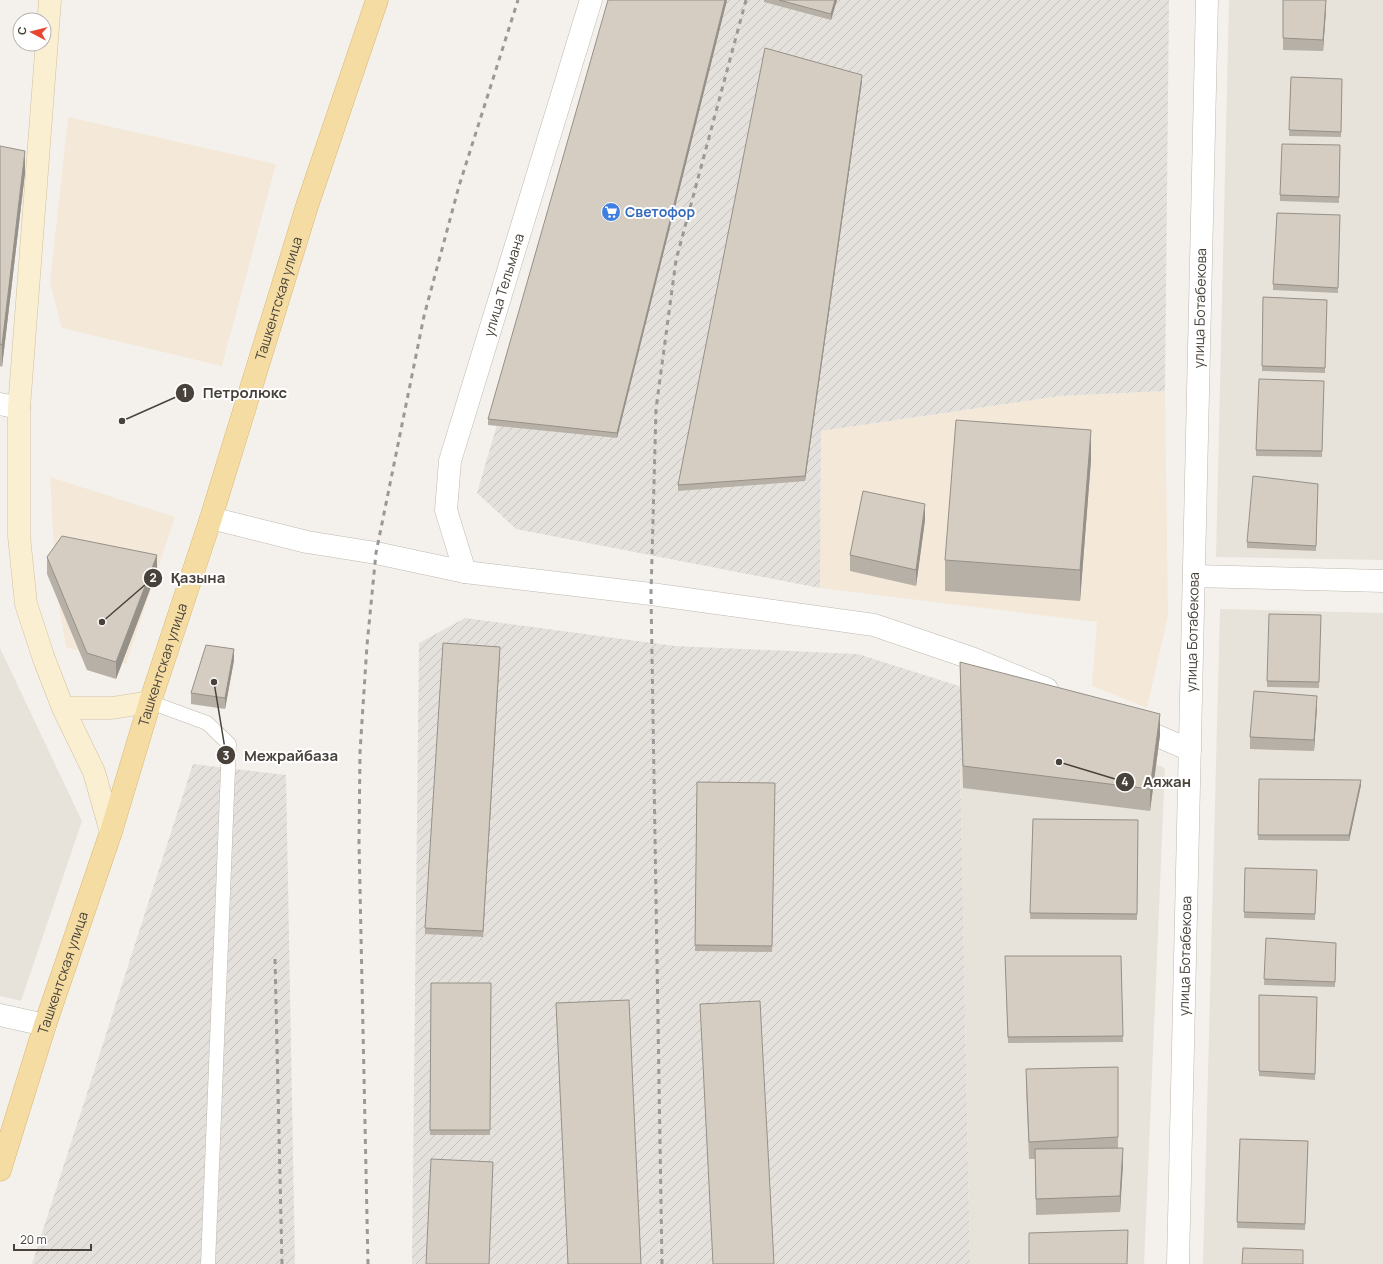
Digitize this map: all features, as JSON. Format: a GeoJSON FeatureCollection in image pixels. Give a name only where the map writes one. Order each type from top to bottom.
{"type":"FeatureCollection","features":[{"type":"Feature","properties":{"kind":"main road"},"geometry":{"type":"LineString","coordinates":[[50,0],[10,406],[19,536],[26,604],[44,659],[63,708],[94,772],[111,832]]}},
{"type":"Feature","properties":{"kind":"main road","name":"Ташкентская улица"},"geometry":{"type":"LineString","coordinates":[[0,1170],[45,1025],[111,832],[150,702],[211,518],[307,206],[377,0]]}},
{"type":"Feature","properties":{"kind":"main road"},"geometry":{"type":"LineString","coordinates":[[63,708],[112,708],[150,702]]}},
{"type":"Feature","properties":{"kind":"street","name":"улица Тельмана"},"geometry":{"type":"LineString","coordinates":[[465,572],[446,510],[450,461],[591,0]]}},
{"type":"Feature","properties":{"kind":"street","name":"улица Ботабекова"},"geometry":{"type":"LineString","coordinates":[[1178,1264],[1207,0]]}},
{"type":"Feature","properties":{"kind":"street"},"geometry":{"type":"LineString","coordinates":[[211,518],[307,542],[376,553],[465,572],[651,594],[874,625],[974,659],[1068,698]]}},
{"type":"Feature","properties":{"kind":"street"},"geometry":{"type":"LineString","coordinates":[[1194,576],[1383,581]]}},
{"type":"Feature","properties":{"kind":"street"},"geometry":{"type":"LineString","coordinates":[[1111,716],[1190,750]]}},
{"type":"Feature","properties":{"kind":"street"},"geometry":{"type":"LineString","coordinates":[[0,1015],[45,1025]]}},
{"type":"Feature","properties":{"kind":"lane"},"geometry":{"type":"LineString","coordinates":[[150,702],[207,723],[229,744],[208,1264]]}},
{"type":"Feature","properties":{"kind":"shaded area"},"geometry":{"type":"Polygon","coordinates":[[[621,0],[1169,0],[1165,391],[1060,396],[821,431],[820,588],[516,529],[477,493],[621,0]]]}},
{"type":"Feature","properties":{"kind":"shaded area"},"geometry":{"type":"Polygon","coordinates":[[[1229,0],[1383,0],[1383,560],[1216,557],[1229,0]]]}},
{"type":"Feature","properties":{"kind":"shaded area"},"geometry":{"type":"Polygon","coordinates":[[[68,117],[276,164],[222,366],[62,328],[50,283],[68,117]]]}},
{"type":"Feature","properties":{"kind":"shaded area"},"geometry":{"type":"Polygon","coordinates":[[[1165,391],[1168,615],[1147,708],[1092,686],[1097,622],[820,588],[821,431],[1060,396],[1165,391]]]}},
{"type":"Feature","properties":{"kind":"shaded area"},"geometry":{"type":"Polygon","coordinates":[[[50,477],[175,517],[126,664],[66,647],[56,588],[50,477]]]}},
{"type":"Feature","properties":{"kind":"shaded area"},"geometry":{"type":"Polygon","coordinates":[[[1220,609],[1383,613],[1383,1264],[1203,1264],[1220,609]]]}},
{"type":"Feature","properties":{"kind":"shaded area"},"geometry":{"type":"Polygon","coordinates":[[[465,618],[675,646],[858,654],[981,693],[960,764],[970,1264],[412,1264],[419,643],[465,618]]]}},
{"type":"Feature","properties":{"kind":"shaded area"},"geometry":{"type":"Polygon","coordinates":[[[0,648],[82,821],[21,1001],[0,996],[0,648]]]}},
{"type":"Feature","properties":{"kind":"shaded area"},"geometry":{"type":"Polygon","coordinates":[[[981,693],[1165,768],[1144,1264],[970,1264],[960,764],[981,693]]]}},
{"type":"Feature","properties":{"kind":"shaded area"},"geometry":{"type":"Polygon","coordinates":[[[193,764],[286,775],[295,1264],[32,1264],[193,764]]]}},
{"type":"Feature","properties":{"kind":"building","name":"Светофор"},"geometry":{"type":"Polygon","coordinates":[[[608,0],[725,0],[617,433],[488,419],[608,0]]]}},
{"type":"Feature","properties":{"kind":"building"},"geometry":{"type":"Polygon","coordinates":[[[779,0],[835,0],[831,14],[779,0]]]}},
{"type":"Feature","properties":{"kind":"building"},"geometry":{"type":"Polygon","coordinates":[[[1283,0],[1326,0],[1323,40],[1283,38],[1283,0]]]}},
{"type":"Feature","properties":{"kind":"building"},"geometry":{"type":"Polygon","coordinates":[[[765,48],[862,75],[805,476],[678,485],[765,48]]]}},
{"type":"Feature","properties":{"kind":"building"},"geometry":{"type":"Polygon","coordinates":[[[1291,77],[1342,79],[1341,132],[1289,130],[1291,77]]]}},
{"type":"Feature","properties":{"kind":"building"},"geometry":{"type":"Polygon","coordinates":[[[1282,144],[1340,145],[1339,197],[1280,195],[1282,144]]]}},
{"type":"Feature","properties":{"kind":"building"},"geometry":{"type":"Polygon","coordinates":[[[0,146],[25,151],[2,345],[0,344],[0,146]]]}},
{"type":"Feature","properties":{"kind":"building"},"geometry":{"type":"Polygon","coordinates":[[[1277,213],[1340,215],[1338,288],[1273,284],[1277,213]]]}},
{"type":"Feature","properties":{"kind":"building"},"geometry":{"type":"Polygon","coordinates":[[[1263,297],[1327,300],[1325,368],[1262,366],[1263,297]]]}},
{"type":"Feature","properties":{"kind":"building"},"geometry":{"type":"Polygon","coordinates":[[[1259,379],[1324,381],[1322,451],[1256,450],[1259,379]]]}},
{"type":"Feature","properties":{"kind":"building"},"geometry":{"type":"Polygon","coordinates":[[[956,420],[1091,430],[1080,570],[945,560],[956,420]]]}},
{"type":"Feature","properties":{"kind":"building"},"geometry":{"type":"Polygon","coordinates":[[[1253,476],[1318,484],[1316,546],[1247,542],[1253,476]]]}},
{"type":"Feature","properties":{"kind":"building"},"geometry":{"type":"Polygon","coordinates":[[[863,491],[925,504],[916,570],[850,555],[863,491]]]}},
{"type":"Feature","properties":{"kind":"building"},"geometry":{"type":"Polygon","coordinates":[[[62,536],[157,555],[116,662],[87,653],[47,557],[62,536]]]}},
{"type":"Feature","properties":{"kind":"building"},"geometry":{"type":"Polygon","coordinates":[[[1269,614],[1321,615],[1319,682],[1267,681],[1269,614]]]}},
{"type":"Feature","properties":{"kind":"building"},"geometry":{"type":"Polygon","coordinates":[[[443,643],[500,647],[483,931],[425,928],[443,643]]]}},
{"type":"Feature","properties":{"kind":"building"},"geometry":{"type":"Polygon","coordinates":[[[206,645],[234,649],[225,698],[191,693],[206,645]]]}},
{"type":"Feature","properties":{"kind":"building"},"geometry":{"type":"Polygon","coordinates":[[[960,662],[1160,714],[1150,789],[963,766],[960,662]]]}},
{"type":"Feature","properties":{"kind":"building"},"geometry":{"type":"Polygon","coordinates":[[[1254,691],[1317,696],[1314,740],[1250,737],[1254,691]]]}},
{"type":"Feature","properties":{"kind":"building"},"geometry":{"type":"Polygon","coordinates":[[[1259,779],[1361,780],[1349,835],[1258,835],[1259,779]]]}},
{"type":"Feature","properties":{"kind":"building"},"geometry":{"type":"Polygon","coordinates":[[[697,782],[775,783],[772,946],[695,945],[697,782]]]}},
{"type":"Feature","properties":{"kind":"building"},"geometry":{"type":"Polygon","coordinates":[[[1033,819],[1138,820],[1137,914],[1030,913],[1033,819]]]}},
{"type":"Feature","properties":{"kind":"building"},"geometry":{"type":"Polygon","coordinates":[[[1245,868],[1317,870],[1315,914],[1244,912],[1245,868]]]}},
{"type":"Feature","properties":{"kind":"building"},"geometry":{"type":"Polygon","coordinates":[[[1266,938],[1336,943],[1335,982],[1264,979],[1266,938]]]}},
{"type":"Feature","properties":{"kind":"building"},"geometry":{"type":"Polygon","coordinates":[[[1005,956],[1121,956],[1123,1036],[1008,1037],[1005,956]]]}},
{"type":"Feature","properties":{"kind":"building"},"geometry":{"type":"Polygon","coordinates":[[[431,983],[491,983],[490,1130],[430,1130],[431,983]]]}},
{"type":"Feature","properties":{"kind":"building"},"geometry":{"type":"Polygon","coordinates":[[[1259,995],[1317,997],[1315,1074],[1259,1071],[1259,995]]]}},
{"type":"Feature","properties":{"kind":"building"},"geometry":{"type":"Polygon","coordinates":[[[629,1000],[641,1264],[568,1264],[556,1003],[629,1000]]]}},
{"type":"Feature","properties":{"kind":"building"},"geometry":{"type":"Polygon","coordinates":[[[760,1001],[774,1264],[713,1264],[700,1004],[760,1001]]]}},
{"type":"Feature","properties":{"kind":"building"},"geometry":{"type":"Polygon","coordinates":[[[1118,1067],[1118,1137],[1029,1142],[1026,1069],[1118,1067]]]}},
{"type":"Feature","properties":{"kind":"building"},"geometry":{"type":"Polygon","coordinates":[[[1240,1139],[1308,1141],[1305,1224],[1237,1222],[1240,1139]]]}},
{"type":"Feature","properties":{"kind":"building"},"geometry":{"type":"Polygon","coordinates":[[[1123,1148],[1120,1196],[1036,1199],[1035,1149],[1123,1148]]]}},
{"type":"Feature","properties":{"kind":"building"},"geometry":{"type":"Polygon","coordinates":[[[431,1159],[493,1162],[489,1264],[426,1264],[431,1159]]]}},
{"type":"Feature","properties":{"kind":"building"},"geometry":{"type":"Polygon","coordinates":[[[1128,1230],[1127,1264],[1029,1264],[1029,1233],[1128,1230]]]}},
{"type":"Feature","properties":{"kind":"building"},"geometry":{"type":"Polygon","coordinates":[[[1243,1248],[1303,1250],[1303,1264],[1242,1264],[1243,1248]]]}},
{"type":"Feature","properties":{"kind":"railway"},"geometry":{"type":"LineString","coordinates":[[368,1264],[359,842],[360,752],[367,645],[376,553],[424,316],[459,186],[518,0]]}},
{"type":"Feature","properties":{"kind":"railway"},"geometry":{"type":"LineString","coordinates":[[662,1264],[651,594],[656,409],[676,260],[746,0]]}},
{"type":"Feature","properties":{"kind":"railway"},"geometry":{"type":"LineString","coordinates":[[275,959],[282,1264]]}},
{"type":"Feature","properties":{"kind":"place","name":"Светофор"},"geometry":{"type":"Point","coordinates":[611,212]}},
{"type":"Feature","properties":{"kind":"place","name":"Петролюкс"},"geometry":{"type":"Point","coordinates":[122,421]}},
{"type":"Feature","properties":{"kind":"place","name":"Қазына"},"geometry":{"type":"Point","coordinates":[102,622]}},
{"type":"Feature","properties":{"kind":"place","name":"Межрайбаза"},"geometry":{"type":"Point","coordinates":[214,682]}},
{"type":"Feature","properties":{"kind":"place","name":"Аяжан"},"geometry":{"type":"Point","coordinates":[1059,762]}}]}
